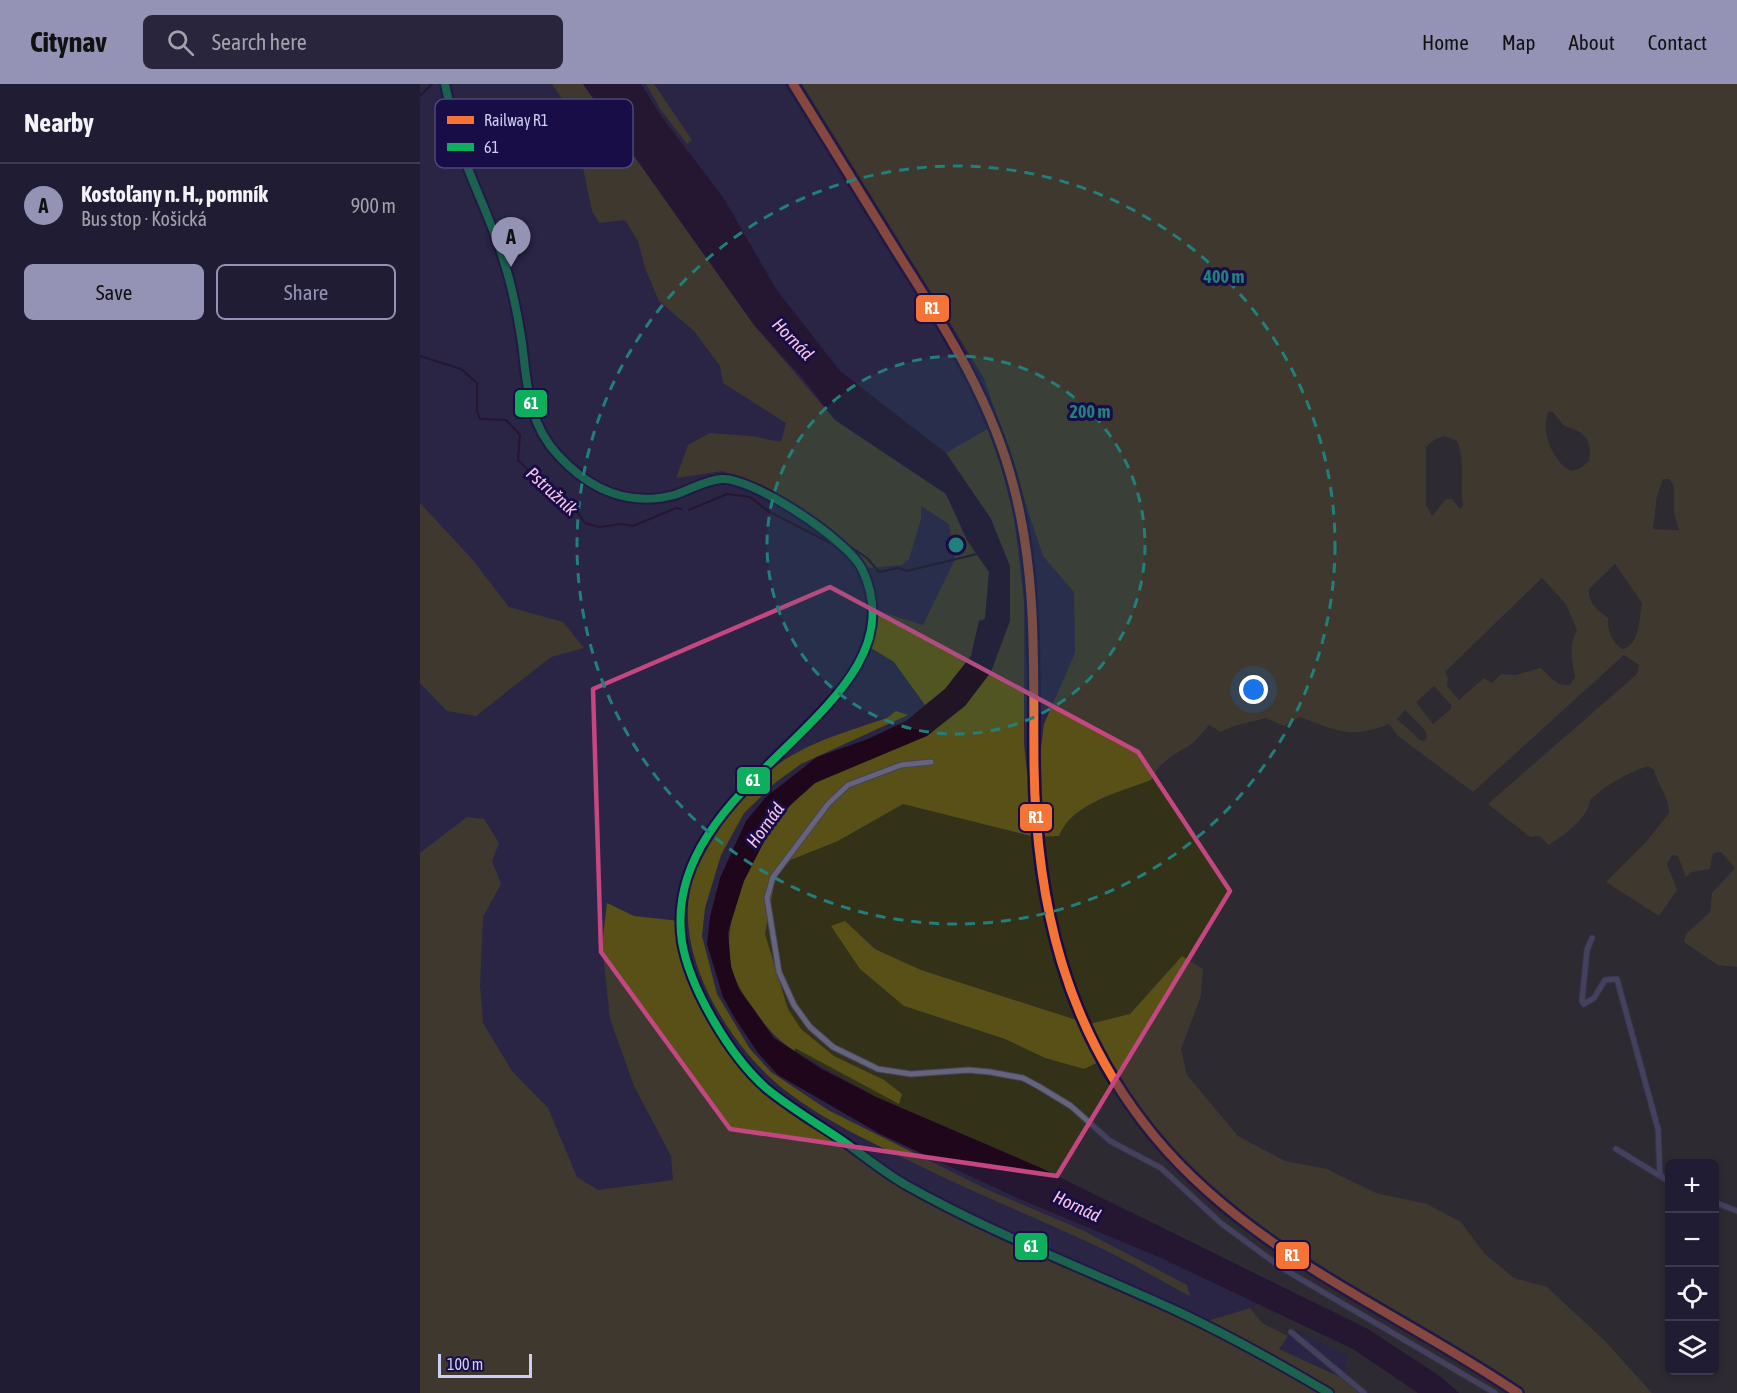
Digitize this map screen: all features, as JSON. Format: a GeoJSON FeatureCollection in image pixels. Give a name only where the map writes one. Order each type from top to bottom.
{"type":"FeatureCollection","features":[{"type":"Feature","properties":{"kind":"street"},"geometry":{"type":"LineString","coordinates":[[445,84],[449,99]]}},
{"type":"Feature","properties":{"kind":"street"},"geometry":{"type":"LineString","coordinates":[[468,168],[506,268],[521,337],[529,399],[538,426],[556,454],[595,487],[619,497],[642,499],[670,496],[727,478],[771,496],[844,545],[861,567],[869,590],[871,624],[863,653],[850,680],[836,697],[748,783],[712,828],[688,871],[682,893],[680,921],[687,964],[713,1018],[741,1062],[764,1086],[904,1184],[1196,1320],[1329,1393]]}},
{"type":"Feature","properties":{"kind":"street"},"geometry":{"type":"LineString","coordinates":[[931,762],[901,765],[848,785],[828,804],[773,878],[766,898],[779,972],[794,1005],[810,1027],[833,1047],[878,1069],[904,1074],[990,1071],[1023,1078],[1038,1086],[1071,1106],[1110,1141],[1161,1168],[1222,1224],[1282,1268],[1495,1393]]}},
{"type":"Feature","properties":{"kind":"street"},"geometry":{"type":"LineString","coordinates":[[1592,938],[1587,950],[1582,1001],[1584,1004],[1594,998],[1605,980],[1617,979],[1658,1129],[1660,1175]]}},
{"type":"Feature","properties":{"kind":"street"},"geometry":{"type":"LineString","coordinates":[[1616,1149],[1665,1178]]}},
{"type":"Feature","properties":{"kind":"street"},"geometry":{"type":"LineString","coordinates":[[1719,1204],[1737,1211]]}},
{"type":"Feature","properties":{"kind":"street"},"geometry":{"type":"LineString","coordinates":[[1291,1332],[1364,1393]]}},
{"type":"Feature","properties":{"kind":"highlighted area"},"geometry":{"type":"Polygon","coordinates":[[[830,587],[1138,752],[1230,891],[1057,1176],[730,1129],[601,952],[593,689],[830,587]]]}},
{"type":"Feature","properties":{"kind":"shaded area"},"geometry":{"type":"Polygon","coordinates":[[[552,84],[583,84],[594,99],[562,99],[552,84]]]}},
{"type":"Feature","properties":{"kind":"shaded area"},"geometry":{"type":"Polygon","coordinates":[[[646,84],[654,84],[692,140],[687,144],[661,110],[646,84]]]}},
{"type":"Feature","properties":{"kind":"shaded area"},"geometry":{"type":"Polygon","coordinates":[[[802,84],[1737,84],[1737,967],[1718,965],[1684,942],[1686,934],[1710,912],[1712,893],[1735,868],[1721,852],[1713,853],[1710,869],[1692,872],[1686,877],[1678,856],[1672,855],[1667,864],[1677,890],[1659,916],[1606,882],[1646,842],[1669,813],[1667,800],[1654,770],[1648,766],[1617,780],[1596,794],[1590,800],[1580,820],[1549,845],[1539,836],[1530,837],[1488,804],[1637,674],[1639,665],[1624,655],[1473,792],[1398,736],[1389,724],[1375,729],[1353,732],[1334,729],[1300,717],[1284,726],[1266,718],[1234,726],[1221,732],[1209,725],[1192,744],[1161,765],[1151,780],[1112,794],[1086,807],[1074,815],[1059,836],[1035,837],[903,804],[838,841],[778,865],[765,934],[788,1009],[801,1029],[834,1056],[884,1080],[902,1094],[899,1104],[795,1048],[795,1051],[782,1042],[767,1027],[747,999],[732,969],[729,952],[730,933],[738,894],[763,840],[787,809],[815,783],[991,672],[991,519],[946,453],[989,428],[1012,499],[1024,602],[1024,743],[1027,772],[1038,771],[1044,724],[1075,653],[1074,592],[1043,556],[984,378],[802,84]],[[1549,411],[1546,419],[1547,436],[1553,453],[1564,467],[1571,471],[1581,468],[1589,461],[1590,449],[1587,439],[1580,432],[1563,425],[1553,412],[1549,411]],[[1444,436],[1434,440],[1426,447],[1426,505],[1432,516],[1446,499],[1452,499],[1460,509],[1463,506],[1462,465],[1457,441],[1444,436]],[[1663,479],[1657,496],[1653,529],[1679,530],[1674,513],[1674,486],[1669,479],[1663,479]],[[1615,564],[1589,589],[1594,606],[1608,618],[1610,632],[1615,643],[1622,649],[1628,647],[1638,630],[1642,603],[1615,564]],[[1542,578],[1445,672],[1448,678],[1447,686],[1459,700],[1484,678],[1492,683],[1501,674],[1516,675],[1540,668],[1560,684],[1570,685],[1575,677],[1572,647],[1577,630],[1566,604],[1542,578]],[[1434,686],[1416,702],[1433,724],[1451,709],[1451,705],[1434,686]],[[1405,710],[1397,719],[1424,741],[1427,737],[1425,730],[1405,710]]]}},
{"type":"Feature","properties":{"kind":"shaded area"},"geometry":{"type":"Polygon","coordinates":[[[633,154],[754,325],[835,420],[946,494],[967,540],[989,572],[985,619],[979,621],[971,656],[945,689],[925,705],[894,662],[871,648],[872,609],[923,625],[955,559],[949,524],[921,506],[921,519],[909,559],[902,565],[870,568],[852,562],[795,511],[752,484],[723,471],[676,478],[688,445],[710,433],[751,436],[781,442],[786,423],[723,383],[720,366],[694,331],[659,301],[645,268],[638,241],[625,220],[599,223],[592,211],[583,168],[633,168],[633,154]]]}},
{"type":"Feature","properties":{"kind":"shaded area"},"geometry":{"type":"Polygon","coordinates":[[[1549,411],[1553,412],[1563,425],[1580,432],[1587,439],[1590,449],[1589,462],[1581,468],[1571,471],[1554,454],[1545,427],[1549,411]]]}},
{"type":"Feature","properties":{"kind":"shaded area"},"geometry":{"type":"Polygon","coordinates":[[[1444,436],[1457,441],[1460,449],[1463,506],[1460,509],[1452,499],[1440,506],[1432,516],[1426,505],[1426,447],[1434,440],[1444,436]]]}},
{"type":"Feature","properties":{"kind":"shaded area"},"geometry":{"type":"Polygon","coordinates":[[[1663,479],[1669,479],[1674,486],[1674,513],[1679,530],[1653,529],[1657,496],[1663,479]]]}},
{"type":"Feature","properties":{"kind":"shaded area"},"geometry":{"type":"Polygon","coordinates":[[[420,503],[472,559],[509,607],[563,622],[584,648],[551,657],[476,716],[447,711],[420,683],[420,503]]]}},
{"type":"Feature","properties":{"kind":"shaded area"},"geometry":{"type":"Polygon","coordinates":[[[1615,564],[1642,603],[1636,637],[1628,647],[1622,650],[1611,636],[1608,618],[1594,606],[1589,594],[1589,589],[1615,564]]]}},
{"type":"Feature","properties":{"kind":"shaded area"},"geometry":{"type":"Polygon","coordinates":[[[1543,578],[1566,604],[1578,630],[1572,647],[1575,677],[1570,685],[1557,683],[1548,673],[1501,674],[1492,683],[1484,678],[1459,700],[1447,686],[1444,673],[1543,578]]]}},
{"type":"Feature","properties":{"kind":"shaded area"},"geometry":{"type":"Polygon","coordinates":[[[1624,655],[1639,665],[1637,674],[1489,804],[1549,845],[1582,817],[1590,800],[1600,791],[1648,765],[1654,770],[1665,795],[1669,813],[1646,842],[1606,882],[1673,878],[1667,864],[1672,854],[1678,856],[1692,872],[1710,869],[1713,853],[1721,852],[1735,868],[1712,893],[1710,912],[1702,920],[1718,965],[1737,967],[1737,1393],[1652,1393],[1605,1341],[1547,1287],[1514,1278],[1484,1253],[1461,1222],[1427,1204],[1376,1193],[1327,1169],[1285,1161],[1238,1136],[1187,1075],[1181,1049],[1201,996],[1182,956],[1130,1014],[1089,1024],[921,970],[875,949],[860,934],[904,1006],[1005,1039],[1045,1058],[1084,1069],[1098,1064],[1134,1121],[1177,1171],[1226,1215],[1280,1254],[1336,1290],[1507,1393],[1498,1393],[1289,1269],[1492,1393],[1459,1393],[1441,1377],[1368,1329],[1041,1168],[876,1097],[795,1051],[794,1029],[765,934],[778,865],[838,841],[903,804],[1035,837],[1064,824],[1084,808],[1154,773],[1209,724],[1224,732],[1234,726],[1266,718],[1284,726],[1300,717],[1365,733],[1389,724],[1398,736],[1473,792],[1624,655]]]}},
{"type":"Feature","properties":{"kind":"shaded area"},"geometry":{"type":"Polygon","coordinates":[[[1434,686],[1451,705],[1451,709],[1432,724],[1415,702],[1434,686]]]}},
{"type":"Feature","properties":{"kind":"shaded area"},"geometry":{"type":"Polygon","coordinates":[[[1405,710],[1425,730],[1427,737],[1424,741],[1420,741],[1397,719],[1405,710]]]}},
{"type":"Feature","properties":{"kind":"shaded area"},"geometry":{"type":"Polygon","coordinates":[[[896,711],[908,715],[801,764],[776,782],[744,813],[721,855],[705,908],[702,936],[717,994],[750,1049],[771,1072],[828,1110],[986,1189],[1082,1230],[1187,1285],[1190,1296],[1105,1250],[943,1177],[868,1141],[817,1113],[786,1091],[742,1047],[706,988],[694,956],[688,924],[689,893],[699,864],[722,825],[750,789],[785,760],[812,745],[887,718],[896,711]]]}},
{"type":"Feature","properties":{"kind":"shaded area"},"geometry":{"type":"Polygon","coordinates":[[[467,817],[484,819],[499,843],[492,861],[501,884],[483,917],[480,985],[483,1023],[512,1071],[548,1108],[577,1177],[598,1190],[673,1180],[671,1156],[634,1086],[610,1019],[602,944],[607,903],[634,916],[680,921],[687,964],[726,1039],[764,1086],[862,1156],[1019,1239],[1184,1315],[1329,1393],[420,1393],[420,853],[467,817]]]}},
{"type":"Feature","properties":{"kind":"shaded area"},"geometry":{"type":"Polygon","coordinates":[[[845,921],[875,949],[921,970],[1089,1024],[1130,1014],[1182,956],[1203,969],[1201,996],[1181,1049],[1187,1075],[1238,1136],[1285,1161],[1327,1169],[1376,1193],[1427,1204],[1461,1222],[1484,1253],[1514,1278],[1547,1287],[1605,1341],[1652,1393],[1521,1393],[1294,1254],[1235,1212],[1200,1182],[1162,1141],[1128,1096],[1106,1059],[1084,1069],[1045,1058],[1005,1039],[904,1006],[860,969],[831,926],[845,921]]]}},
{"type":"Feature","properties":{"kind":"shaded area"},"geometry":{"type":"Polygon","coordinates":[[[1106,1059],[1144,1119],[1179,1161],[1216,1196],[1294,1254],[1521,1393],[1507,1393],[1292,1263],[1227,1217],[1191,1186],[1145,1134],[1098,1064],[1106,1059]]]}},
{"type":"Feature","properties":{"kind":"shaded area"},"geometry":{"type":"Polygon","coordinates":[[[1258,1304],[1353,1349],[1418,1393],[1369,1393],[1343,1373],[1348,1356],[1294,1329],[1288,1336],[1262,1323],[1250,1308],[1258,1304]]]}},
{"type":"Feature","properties":{"kind":"shaded area"},"geometry":{"type":"Polygon","coordinates":[[[1250,1308],[1262,1323],[1288,1336],[1279,1349],[1340,1377],[1359,1393],[1334,1393],[1204,1322],[1250,1308]]]}},
{"type":"Feature","properties":{"kind":"water","name":"Hornád"},"geometry":{"type":"Polygon","coordinates":[[[583,84],[641,84],[661,116],[723,197],[776,289],[840,371],[946,453],[991,519],[1010,566],[1010,621],[991,672],[965,706],[927,736],[815,783],[790,805],[772,826],[744,881],[728,932],[731,967],[739,989],[774,1038],[822,1069],[876,1097],[1041,1168],[1368,1329],[1441,1377],[1459,1393],[1418,1393],[1353,1349],[1159,1257],[1015,1197],[880,1134],[778,1075],[758,1053],[723,997],[707,944],[710,917],[720,878],[746,821],[766,797],[817,757],[868,739],[906,721],[945,689],[971,656],[979,621],[985,619],[989,572],[967,540],[946,494],[835,420],[804,380],[754,325],[633,154],[633,99],[594,99],[583,84]]]}},
{"type":"Feature","properties":{"kind":"waterway"},"geometry":{"type":"LineString","coordinates":[[420,96],[432,84]]}},
{"type":"Feature","properties":{"kind":"waterway","name":"Pstružník"},"geometry":{"type":"LineString","coordinates":[[420,356],[461,369],[477,383],[477,411],[480,419],[506,420],[520,435],[518,460],[553,495],[575,509],[585,523],[599,527],[621,524],[633,526],[676,508],[681,509]]}},
{"type":"Feature","properties":{"kind":"waterway","name":"Pstružník"},"geometry":{"type":"LineString","coordinates":[[689,510],[727,494],[750,497],[768,511],[836,546]]}},
{"type":"Feature","properties":{"kind":"waterway","name":"Pstružník"},"geometry":{"type":"LineString","coordinates":[[848,545],[867,558],[879,572],[898,568],[907,571],[977,554]]}},
{"type":"Feature","properties":{"kind":"rail line","name":"R1"},"geometry":{"type":"LineString","coordinates":[[793,84],[952,342],[981,398],[1005,457],[1022,522],[1031,591],[1034,765],[1041,866],[1049,915],[1062,962],[1078,1008],[1098,1052],[1124,1095],[1155,1137],[1193,1178],[1235,1214],[1326,1277],[1518,1393]]}},
{"type":"Feature","properties":{"kind":"transit line","name":"61"},"geometry":{"type":"LineString","coordinates":[[445,84],[448,99]]}},
{"type":"Feature","properties":{"kind":"transit line","name":"61"},"geometry":{"type":"LineString","coordinates":[[468,168],[501,251],[510,284],[535,416],[540,430],[558,455],[596,486],[625,497],[641,499],[674,495],[704,483],[722,479],[755,488],[798,512],[819,527],[838,542],[862,569],[872,618],[859,663],[828,705],[746,788],[709,833],[685,884],[682,942],[686,960],[693,980],[726,1040],[766,1088],[906,1185],[1007,1236],[1198,1321],[1329,1393]]}},
{"type":"Feature","properties":{"kind":"place","name":"Kostoľany n. H., pomník"},"geometry":{"type":"Point","coordinates":[511,267]}}]}
